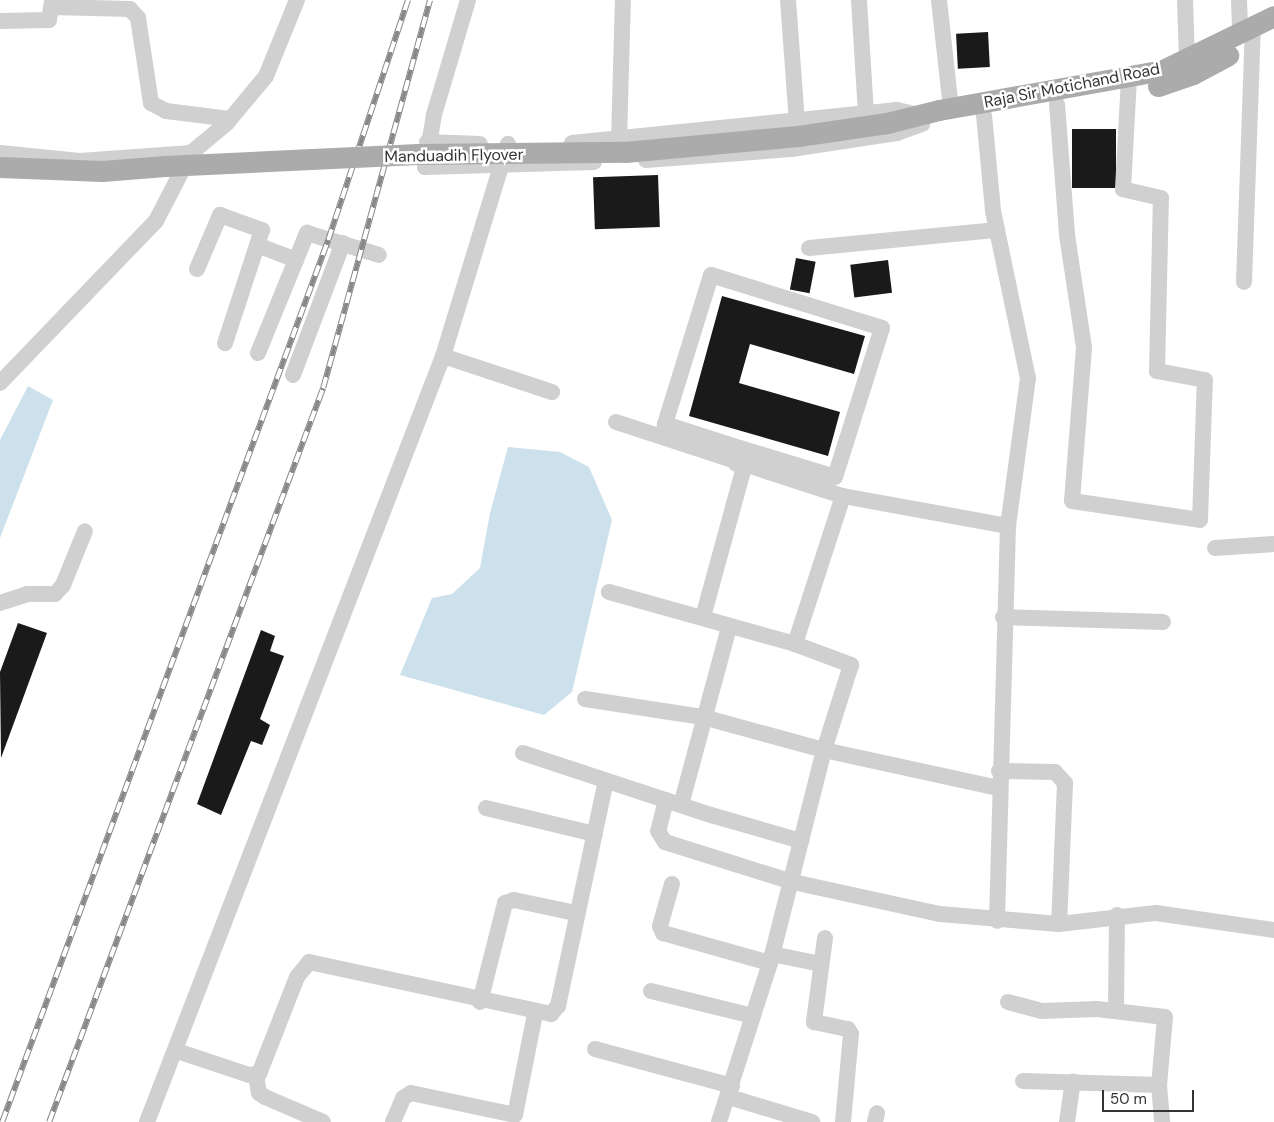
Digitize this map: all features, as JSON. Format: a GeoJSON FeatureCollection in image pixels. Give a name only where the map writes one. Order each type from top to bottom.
{"type":"FeatureCollection","features":[{"type":"Feature","properties":{"kind":"main road","name":"Raja Sir Motichand Road"},"geometry":{"type":"LineString","coordinates":[[908,120],[951,108],[1128,86],[1249,33],[1274,16]]}},
{"type":"Feature","properties":{"kind":"main road"},"geometry":{"type":"LineString","coordinates":[[908,120],[984,115],[1057,104],[1128,86],[1193,74],[1249,33],[1274,29]]}},
{"type":"Feature","properties":{"kind":"main road","name":"Manduadih Flyover"},"geometry":{"type":"LineString","coordinates":[[0,167],[102,171],[418,154],[626,152],[798,136],[908,120]]}},
{"type":"Feature","properties":{"kind":"street"},"geometry":{"type":"LineString","coordinates":[[0,383],[156,221],[191,153],[230,119],[266,76],[297,0]]}},
{"type":"Feature","properties":{"kind":"street"},"geometry":{"type":"LineString","coordinates":[[427,142],[508,144],[619,140],[897,110],[908,120],[897,133],[791,149],[713,157],[503,166],[425,167],[427,142],[468,0]]}},
{"type":"Feature","properties":{"kind":"street"},"geometry":{"type":"LineString","coordinates":[[619,140],[623,0]]}},
{"type":"Feature","properties":{"kind":"street"},"geometry":{"type":"LineString","coordinates":[[788,0],[796,122]]}},
{"type":"Feature","properties":{"kind":"street"},"geometry":{"type":"LineString","coordinates":[[859,0],[866,113]]}},
{"type":"Feature","properties":{"kind":"street"},"geometry":{"type":"LineString","coordinates":[[939,0],[951,108]]}},
{"type":"Feature","properties":{"kind":"street"},"geometry":{"type":"LineString","coordinates":[[1185,0],[1187,60]]}},
{"type":"Feature","properties":{"kind":"street"},"geometry":{"type":"LineString","coordinates":[[1239,0],[1249,33],[1244,282]]}},
{"type":"Feature","properties":{"kind":"street"},"geometry":{"type":"LineString","coordinates":[[0,21],[49,20],[52,4],[90,3],[124,7],[135,12],[147,93],[156,108],[230,119]]}},
{"type":"Feature","properties":{"kind":"street"},"geometry":{"type":"LineString","coordinates":[[1057,104],[1066,235],[1084,348],[1072,501],[1200,520],[1204,380],[1157,371],[1161,198],[1123,189],[1128,86]]}},
{"type":"Feature","properties":{"kind":"street"},"geometry":{"type":"LineString","coordinates":[[984,115],[997,230],[1028,378],[1008,526],[1003,617],[997,921]]}},
{"type":"Feature","properties":{"kind":"street"},"geometry":{"type":"LineString","coordinates":[[147,1122],[177,1051],[443,356],[503,166],[508,144]]}},
{"type":"Feature","properties":{"kind":"street"},"geometry":{"type":"LineString","coordinates":[[0,153],[80,161],[191,153]]}},
{"type":"Feature","properties":{"kind":"street"},"geometry":{"type":"LineString","coordinates":[[197,269],[220,215],[262,230],[225,343]]}},
{"type":"Feature","properties":{"kind":"street"},"geometry":{"type":"LineString","coordinates":[[809,248],[997,230]]}},
{"type":"Feature","properties":{"kind":"street"},"geometry":{"type":"LineString","coordinates":[[258,353],[307,233],[379,255]]}},
{"type":"Feature","properties":{"kind":"street"},"geometry":{"type":"LineString","coordinates":[[293,375],[343,243]]}},
{"type":"Feature","properties":{"kind":"street"},"geometry":{"type":"LineString","coordinates":[[257,245],[296,260]]}},
{"type":"Feature","properties":{"kind":"street"},"geometry":{"type":"LineString","coordinates":[[712,275],[882,328],[835,477],[740,448],[665,424],[712,275]]}},
{"type":"Feature","properties":{"kind":"street"},"geometry":{"type":"LineString","coordinates":[[443,356],[552,392]]}},
{"type":"Feature","properties":{"kind":"street"},"geometry":{"type":"LineString","coordinates":[[616,422],[740,466],[843,496],[1008,526]]}},
{"type":"Feature","properties":{"kind":"street"},"geometry":{"type":"LineString","coordinates":[[703,617],[740,466],[740,448]]}},
{"type":"Feature","properties":{"kind":"street"},"geometry":{"type":"LineString","coordinates":[[795,644],[843,496]]}},
{"type":"Feature","properties":{"kind":"street"},"geometry":{"type":"LineString","coordinates":[[0,603],[27,594],[55,594],[63,585],[85,531]]}},
{"type":"Feature","properties":{"kind":"street"},"geometry":{"type":"LineString","coordinates":[[1215,548],[1274,544]]}},
{"type":"Feature","properties":{"kind":"street"},"geometry":{"type":"LineString","coordinates":[[609,592],[795,644],[851,665],[824,750],[801,841],[793,882],[771,959],[731,1091],[719,1122]]}},
{"type":"Feature","properties":{"kind":"street"},"geometry":{"type":"LineString","coordinates":[[1003,617],[1163,622]]}},
{"type":"Feature","properties":{"kind":"street"},"geometry":{"type":"LineString","coordinates":[[729,627],[703,716],[674,802],[658,831],[665,842],[793,882],[940,914],[997,921],[1058,924],[1117,915],[1156,913],[1274,930]]}},
{"type":"Feature","properties":{"kind":"street"},"geometry":{"type":"LineString","coordinates":[[585,698],[703,716],[824,750],[999,788]]}},
{"type":"Feature","properties":{"kind":"street"},"geometry":{"type":"LineString","coordinates":[[523,752],[606,781],[801,841]]}},
{"type":"Feature","properties":{"kind":"street"},"geometry":{"type":"LineString","coordinates":[[999,771],[1055,772],[1065,783],[1058,924]]}},
{"type":"Feature","properties":{"kind":"street"},"geometry":{"type":"LineString","coordinates":[[323,1122],[259,1093],[256,1076],[297,976],[309,962],[535,1014],[552,1014],[558,1006],[575,912],[595,834],[606,781]]}},
{"type":"Feature","properties":{"kind":"street"},"geometry":{"type":"LineString","coordinates":[[486,808],[595,834]]}},
{"type":"Feature","properties":{"kind":"street"},"geometry":{"type":"LineString","coordinates":[[672,884],[660,926],[662,934],[771,959],[821,964]]}},
{"type":"Feature","properties":{"kind":"street"},"geometry":{"type":"LineString","coordinates":[[480,1002],[505,903],[514,900],[575,912]]}},
{"type":"Feature","properties":{"kind":"street"},"geometry":{"type":"LineString","coordinates":[[1116,1011],[1117,915]]}},
{"type":"Feature","properties":{"kind":"street"},"geometry":{"type":"LineString","coordinates":[[825,938],[814,1022],[848,1029],[852,1034],[843,1122]]}},
{"type":"Feature","properties":{"kind":"street"},"geometry":{"type":"LineString","coordinates":[[651,991],[753,1016]]}},
{"type":"Feature","properties":{"kind":"street"},"geometry":{"type":"LineString","coordinates":[[1008,1002],[1041,1011],[1116,1011],[1165,1017],[1159,1085],[1162,1122]]}},
{"type":"Feature","properties":{"kind":"street"},"geometry":{"type":"LineString","coordinates":[[393,1122],[403,1098],[411,1093],[515,1115],[535,1014]]}},
{"type":"Feature","properties":{"kind":"street"},"geometry":{"type":"LineString","coordinates":[[595,1048],[731,1091],[812,1122]]}},
{"type":"Feature","properties":{"kind":"street"},"geometry":{"type":"LineString","coordinates":[[177,1051],[256,1076]]}},
{"type":"Feature","properties":{"kind":"street"},"geometry":{"type":"LineString","coordinates":[[1023,1081],[1159,1085]]}},
{"type":"Feature","properties":{"kind":"street"},"geometry":{"type":"LineString","coordinates":[[1067,1122],[1073,1081]]}},
{"type":"Feature","properties":{"kind":"water"},"geometry":{"type":"Polygon","coordinates":[[[28,386],[53,400],[0,538],[0,440],[28,386]]]}},
{"type":"Feature","properties":{"kind":"water"},"geometry":{"type":"Polygon","coordinates":[[[508,447],[560,452],[589,467],[612,520],[572,692],[544,715],[400,675],[432,598],[452,594],[480,568],[490,513],[508,447]]]}},
{"type":"Feature","properties":{"kind":"building"},"geometry":{"type":"Polygon","coordinates":[[[988,32],[990,67],[958,69],[956,34],[988,32]]]}},
{"type":"Feature","properties":{"kind":"building"},"geometry":{"type":"Polygon","coordinates":[[[1072,129],[1116,129],[1116,188],[1072,188],[1072,129]]]}},
{"type":"Feature","properties":{"kind":"building"},"geometry":{"type":"Polygon","coordinates":[[[658,175],[660,227],[595,229],[593,177],[658,175]]]}},
{"type":"Feature","properties":{"kind":"building"},"geometry":{"type":"Polygon","coordinates":[[[796,258],[816,262],[810,293],[790,289],[796,258]]]}},
{"type":"Feature","properties":{"kind":"building"},"geometry":{"type":"Polygon","coordinates":[[[888,260],[892,293],[854,297],[850,265],[888,260]]]}},
{"type":"Feature","properties":{"kind":"building"},"geometry":{"type":"Polygon","coordinates":[[[722,296],[865,336],[854,374],[750,344],[739,383],[840,412],[828,456],[689,416],[722,296]]]}},
{"type":"Feature","properties":{"kind":"building"},"geometry":{"type":"Polygon","coordinates":[[[18,623],[47,633],[1,758],[0,672],[18,623]]]}},
{"type":"Feature","properties":{"kind":"building"},"geometry":{"type":"Polygon","coordinates":[[[261,630],[275,636],[270,651],[284,656],[260,719],[270,725],[262,745],[251,741],[221,815],[197,804],[261,630]]]}},
{"type":"Feature","properties":{"kind":"railway"},"geometry":{"type":"LineString","coordinates":[[2,1122],[328,240],[408,0]]}},
{"type":"Feature","properties":{"kind":"railway"},"geometry":{"type":"LineString","coordinates":[[49,1122],[323,388],[430,0]]}}]}
